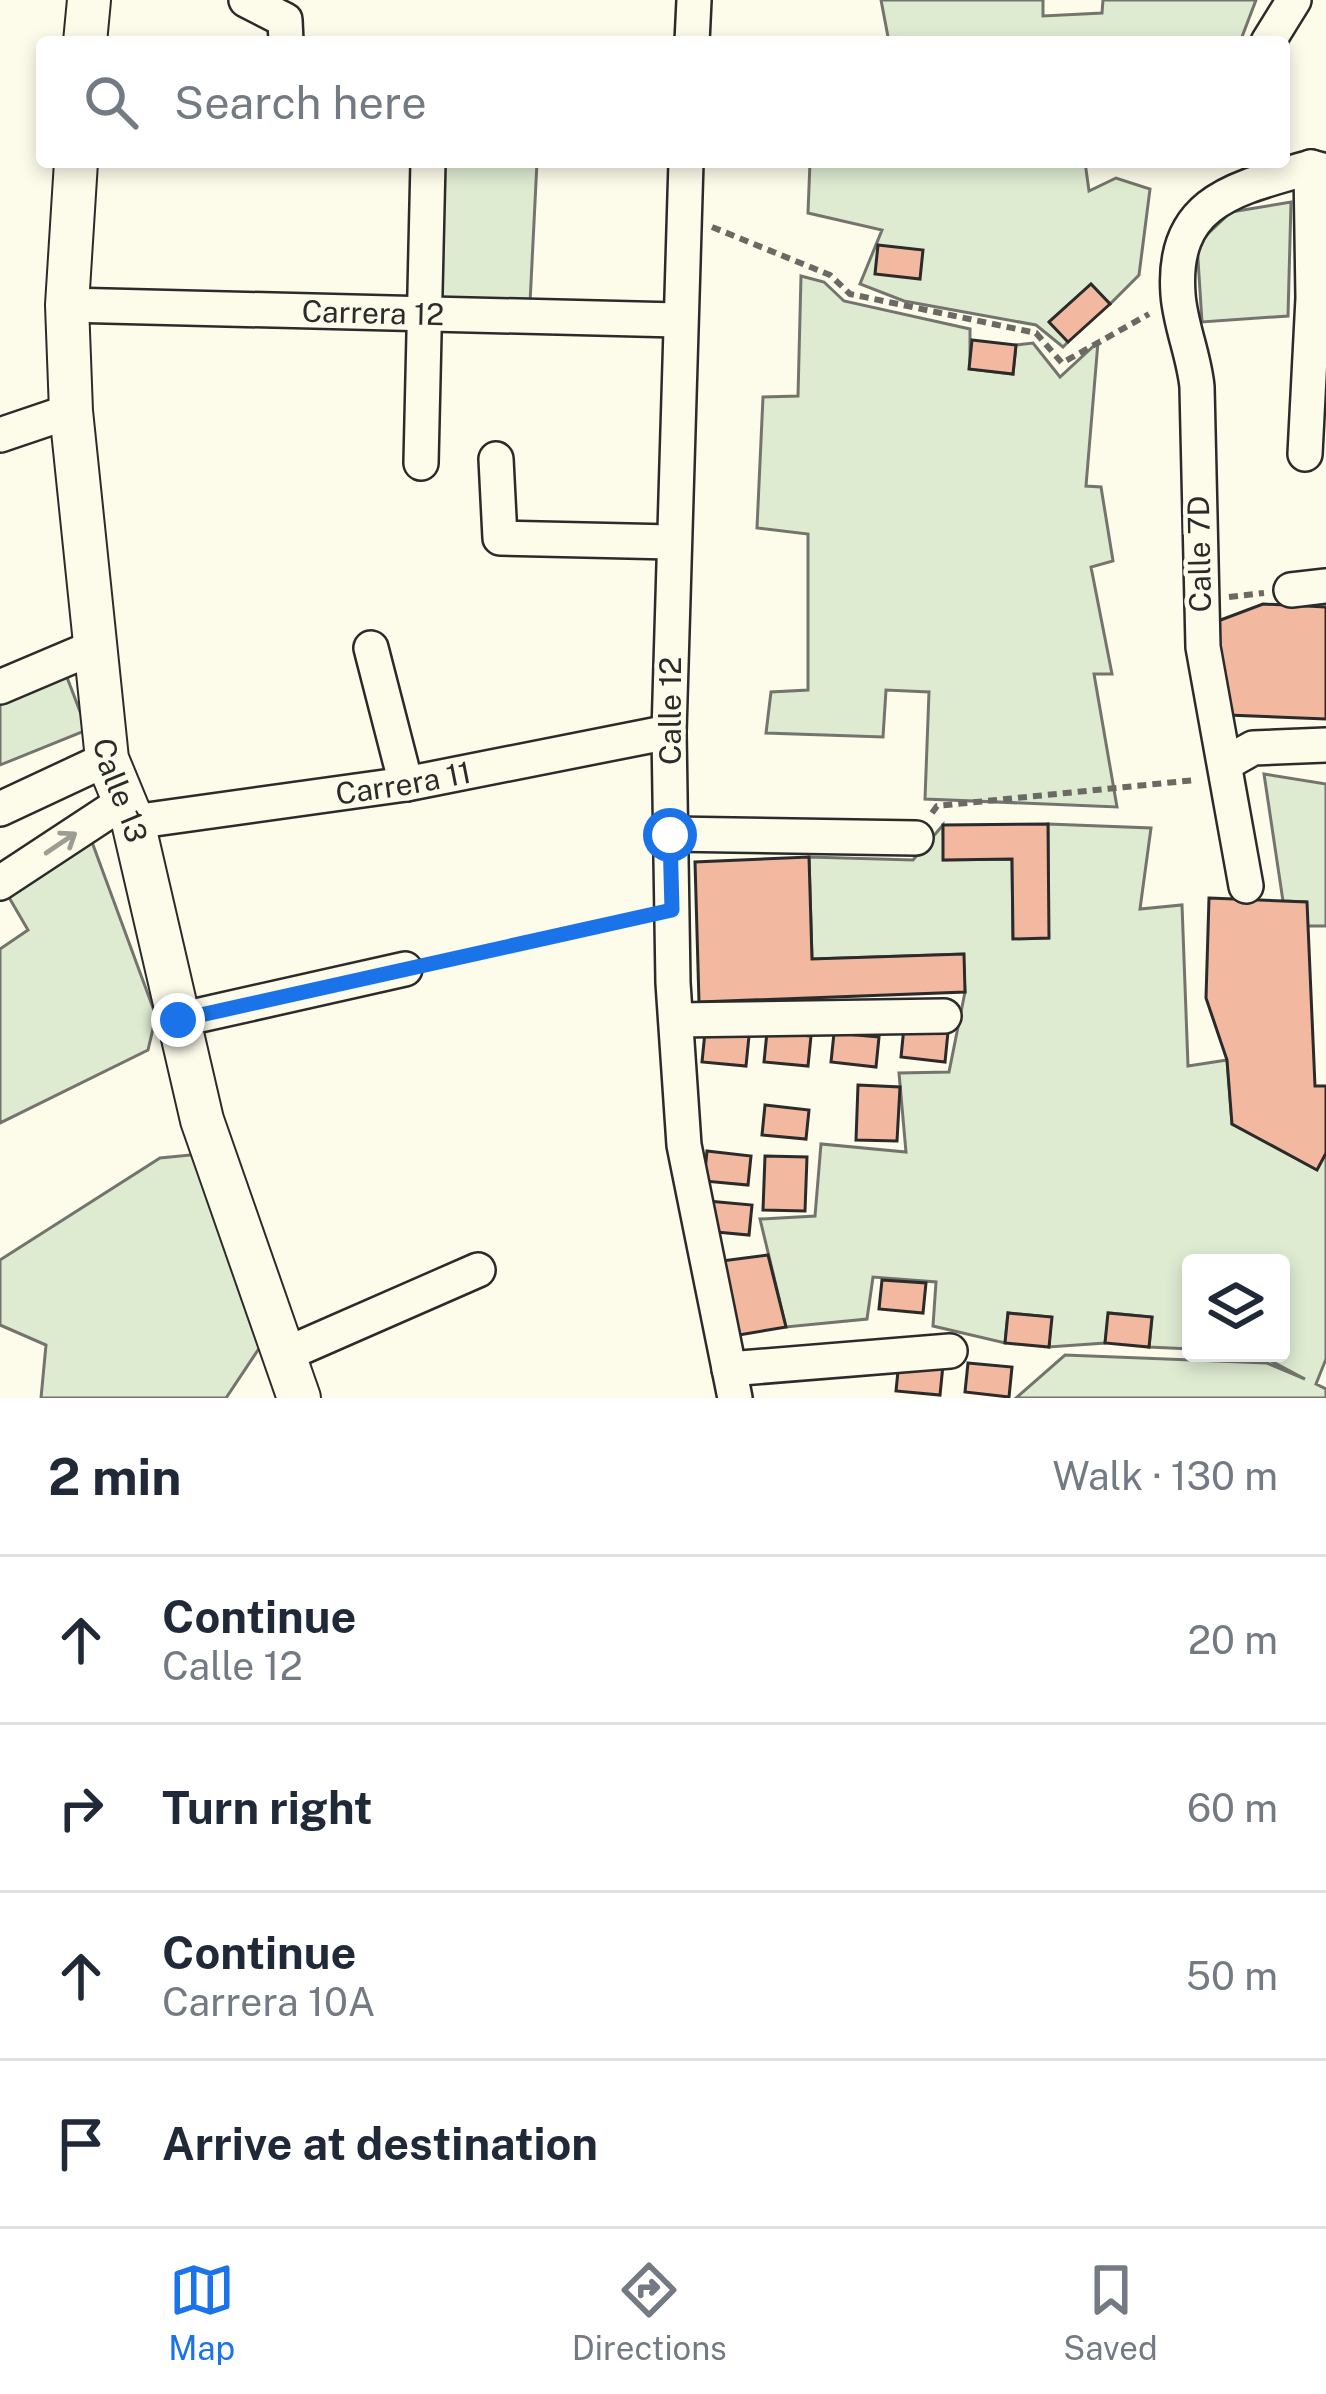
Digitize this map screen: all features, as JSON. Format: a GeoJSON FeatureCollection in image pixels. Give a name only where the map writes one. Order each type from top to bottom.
{"type":"FeatureCollection","features":[{"type":"Feature","properties":{"kind":"main road"},"geometry":{"type":"LineString","coordinates":[[86,36],[89,0]]}},
{"type":"Feature","properties":{"kind":"main road","name":"Calle 13"},"geometry":{"type":"LineString","coordinates":[[76,168],[67,305],[71,411],[107,759],[128,812],[202,1120],[299,1398]]}},
{"type":"Feature","properties":{"kind":"street"},"geometry":{"type":"LineString","coordinates":[[246,0],[285,20],[286,36]]}},
{"type":"Feature","properties":{"kind":"street"},"geometry":{"type":"LineString","coordinates":[[692,36],[694,0]]}},
{"type":"Feature","properties":{"kind":"street"},"geometry":{"type":"LineString","coordinates":[[1272,36],[1294,0]]}},
{"type":"Feature","properties":{"kind":"street"},"geometry":{"type":"LineString","coordinates":[[422,463],[428,168]]}},
{"type":"Feature","properties":{"kind":"street","name":"Calle 12"},"geometry":{"type":"LineString","coordinates":[[686,168],[677,320],[669,732],[676,1020],[683,1145],[732,1383]]}},
{"type":"Feature","properties":{"kind":"street"},"geometry":{"type":"LineString","coordinates":[[1297,169],[1313,298],[1305,454]]}},
{"type":"Feature","properties":{"kind":"street","name":"Calle 7D"},"geometry":{"type":"LineString","coordinates":[[1246,886],[1198,601],[1197,387],[1193,346],[1178,297],[1180,256],[1194,223],[1216,197],[1297,169]]}},
{"type":"Feature","properties":{"kind":"street","name":"Carrera 12"},"geometry":{"type":"LineString","coordinates":[[67,305],[677,320]]}},
{"type":"Feature","properties":{"kind":"street"},"geometry":{"type":"LineString","coordinates":[[0,435],[71,411]]}},
{"type":"Feature","properties":{"kind":"street"},"geometry":{"type":"LineString","coordinates":[[496,459],[500,538],[672,542]]}},
{"type":"Feature","properties":{"kind":"street"},"geometry":{"type":"LineString","coordinates":[[1292,590],[1326,586]]}},
{"type":"Feature","properties":{"kind":"street"},"geometry":{"type":"LineString","coordinates":[[0,687],[92,647]]}},
{"type":"Feature","properties":{"kind":"street"},"geometry":{"type":"LineString","coordinates":[[371,648],[406,784]]}},
{"type":"Feature","properties":{"kind":"street","name":"Carrera 11"},"geometry":{"type":"LineString","coordinates":[[0,883],[128,812],[406,784],[669,732]]}},
{"type":"Feature","properties":{"kind":"street"},"geometry":{"type":"LineString","coordinates":[[1228,769],[1253,748],[1326,745]]}},
{"type":"Feature","properties":{"kind":"street"},"geometry":{"type":"LineString","coordinates":[[0,809],[107,759]]}},
{"type":"Feature","properties":{"kind":"street"},"geometry":{"type":"LineString","coordinates":[[670,835],[916,838]]}},
{"type":"Feature","properties":{"kind":"street"},"geometry":{"type":"LineString","coordinates":[[178,1020],[405,969]]}},
{"type":"Feature","properties":{"kind":"street"},"geometry":{"type":"LineString","coordinates":[[676,1020],[944,1016]]}},
{"type":"Feature","properties":{"kind":"street"},"geometry":{"type":"LineString","coordinates":[[284,1355],[478,1270]]}},
{"type":"Feature","properties":{"kind":"street"},"geometry":{"type":"LineString","coordinates":[[732,1383],[950,1351]]}},
{"type":"Feature","properties":{"kind":"path"},"geometry":{"type":"LineString","coordinates":[[682,219],[732,232],[830,274],[850,294],[1036,334],[1062,363],[1178,297]]}},
{"type":"Feature","properties":{"kind":"path"},"geometry":{"type":"LineString","coordinates":[[1198,601],[1292,590]]}},
{"type":"Feature","properties":{"kind":"path"},"geometry":{"type":"LineString","coordinates":[[916,838],[937,806],[1228,769]]}},
{"type":"Feature","properties":{"kind":"path"},"geometry":{"type":"LineString","coordinates":[[405,969],[672,910]]}},
{"type":"Feature","properties":{"kind":"green space"},"geometry":{"type":"Polygon","coordinates":[[[881,0],[1043,0],[1043,16],[1102,13],[1103,0],[1256,0],[1242,36],[888,36],[881,0]]]}},
{"type":"Feature","properties":{"kind":"green space"},"geometry":{"type":"Polygon","coordinates":[[[444,168],[537,168],[530,303],[435,301],[444,168]]]}},
{"type":"Feature","properties":{"kind":"green space"},"geometry":{"type":"Polygon","coordinates":[[[810,168],[1086,168],[1089,191],[1116,178],[1150,189],[1139,275],[1110,304],[1091,284],[1050,321],[1068,342],[1063,347],[1036,325],[904,301],[860,284],[882,230],[808,213],[810,168]]]}},
{"type":"Feature","properties":{"kind":"green space"},"geometry":{"type":"Polygon","coordinates":[[[1291,202],[1288,316],[1202,322],[1197,244],[1231,212],[1291,202]]]}},
{"type":"Feature","properties":{"kind":"green space"},"geometry":{"type":"Polygon","coordinates":[[[801,276],[824,282],[844,301],[970,329],[970,369],[1013,374],[1016,345],[1033,343],[1060,377],[1098,342],[1086,486],[1101,487],[1113,561],[1091,567],[1112,674],[1094,674],[1117,807],[925,799],[929,692],[886,690],[883,737],[766,733],[771,692],[808,690],[808,534],[757,528],[763,397],[798,396],[801,276]]]}},
{"type":"Feature","properties":{"kind":"green space"},"geometry":{"type":"Polygon","coordinates":[[[57,651],[87,730],[0,765],[0,680],[57,651]]]}},
{"type":"Feature","properties":{"kind":"green space"},"geometry":{"type":"Polygon","coordinates":[[[1264,774],[1326,784],[1326,926],[1305,926],[1306,902],[1283,901],[1264,774]]]}},
{"type":"Feature","properties":{"kind":"green space"},"geometry":{"type":"Polygon","coordinates":[[[85,823],[156,1016],[148,1050],[0,1123],[0,949],[28,930],[0,882],[85,823]]]}},
{"type":"Feature","properties":{"kind":"green space"},"geometry":{"type":"Polygon","coordinates":[[[1048,824],[1151,828],[1140,909],[1182,905],[1188,1066],[1227,1060],[1232,1124],[1316,1169],[1326,1153],[1326,1359],[1316,1384],[1326,1389],[1326,1398],[1016,1398],[1065,1355],[1267,1363],[1305,1379],[1273,1362],[1290,1362],[1290,1254],[1182,1254],[1182,1349],[1149,1347],[1152,1317],[1109,1313],[1105,1343],[1049,1347],[1051,1317],[1008,1313],[1005,1343],[933,1326],[936,1282],[873,1277],[867,1319],[786,1327],[760,1219],[815,1216],[821,1144],[906,1152],[899,1073],[949,1072],[965,992],[963,954],[812,959],[809,857],[913,860],[943,825],[944,860],[1012,859],[1013,938],[1048,938],[1048,824]]]}},
{"type":"Feature","properties":{"kind":"green space"},"geometry":{"type":"Polygon","coordinates":[[[200,1154],[264,1341],[226,1398],[41,1398],[46,1345],[0,1325],[0,1260],[160,1158],[200,1154]]]}},
{"type":"Feature","properties":{"kind":"building"},"geometry":{"type":"Polygon","coordinates":[[[878,245],[923,250],[920,279],[875,274],[878,245]]]}},
{"type":"Feature","properties":{"kind":"building"},"geometry":{"type":"Polygon","coordinates":[[[1091,284],[1110,304],[1068,342],[1049,322],[1091,284]]]}},
{"type":"Feature","properties":{"kind":"building"},"geometry":{"type":"Polygon","coordinates":[[[972,340],[1016,345],[1013,374],[969,369],[972,340]]]}},
{"type":"Feature","properties":{"kind":"building"},"geometry":{"type":"Polygon","coordinates":[[[1263,604],[1326,607],[1326,719],[1227,715],[1202,627],[1263,604]]]}},
{"type":"Feature","properties":{"kind":"building"},"geometry":{"type":"Polygon","coordinates":[[[1048,824],[1049,938],[1013,939],[1012,859],[943,860],[943,825],[1048,824]]]}},
{"type":"Feature","properties":{"kind":"building"},"geometry":{"type":"Polygon","coordinates":[[[809,857],[812,959],[964,954],[965,992],[699,1002],[695,862],[809,857]]]}},
{"type":"Feature","properties":{"kind":"building"},"geometry":{"type":"Polygon","coordinates":[[[1209,898],[1307,902],[1315,1086],[1326,1086],[1326,1153],[1317,1170],[1232,1124],[1227,1060],[1206,998],[1209,898]]]}},
{"type":"Feature","properties":{"kind":"building"},"geometry":{"type":"Polygon","coordinates":[[[904,1027],[948,1032],[945,1062],[901,1057],[904,1027]]]}},
{"type":"Feature","properties":{"kind":"building"},"geometry":{"type":"Polygon","coordinates":[[[705,1032],[749,1036],[746,1066],[702,1062],[705,1032]]]}},
{"type":"Feature","properties":{"kind":"building"},"geometry":{"type":"Polygon","coordinates":[[[767,1032],[811,1036],[808,1066],[764,1062],[767,1032]]]}},
{"type":"Feature","properties":{"kind":"building"},"geometry":{"type":"Polygon","coordinates":[[[834,1033],[879,1037],[876,1067],[831,1062],[834,1033]]]}},
{"type":"Feature","properties":{"kind":"building"},"geometry":{"type":"Polygon","coordinates":[[[858,1085],[900,1087],[897,1141],[856,1140],[858,1085]]]}},
{"type":"Feature","properties":{"kind":"building"},"geometry":{"type":"Polygon","coordinates":[[[765,1105],[809,1110],[806,1139],[762,1135],[765,1105]]]}},
{"type":"Feature","properties":{"kind":"building"},"geometry":{"type":"Polygon","coordinates":[[[707,1151],[751,1156],[748,1185],[704,1181],[707,1151]]]}},
{"type":"Feature","properties":{"kind":"building"},"geometry":{"type":"Polygon","coordinates":[[[765,1156],[807,1157],[805,1211],[763,1210],[765,1156]]]}},
{"type":"Feature","properties":{"kind":"building"},"geometry":{"type":"Polygon","coordinates":[[[708,1201],[752,1205],[749,1235],[705,1231],[708,1201]]]}},
{"type":"Feature","properties":{"kind":"building"},"geometry":{"type":"Polygon","coordinates":[[[768,1255],[786,1327],[727,1337],[714,1262],[768,1255]]]}},
{"type":"Feature","properties":{"kind":"building"},"geometry":{"type":"Polygon","coordinates":[[[882,1280],[926,1283],[923,1313],[879,1309],[882,1280]]]}},
{"type":"Feature","properties":{"kind":"building"},"geometry":{"type":"Polygon","coordinates":[[[1008,1313],[1052,1317],[1049,1347],[1005,1343],[1008,1313]]]}},
{"type":"Feature","properties":{"kind":"building"},"geometry":{"type":"Polygon","coordinates":[[[1108,1313],[1152,1317],[1149,1347],[1105,1343],[1108,1313]]]}},
{"type":"Feature","properties":{"kind":"building"},"geometry":{"type":"Polygon","coordinates":[[[899,1361],[943,1365],[940,1395],[896,1391],[899,1361]]]}},
{"type":"Feature","properties":{"kind":"building"},"geometry":{"type":"Polygon","coordinates":[[[968,1363],[1012,1367],[1009,1397],[965,1392],[968,1363]]]}},
{"type":"Feature","properties":{"kind":"route"},"geometry":{"type":"LineString","coordinates":[[178,1020],[672,910],[670,835]]}}]}
